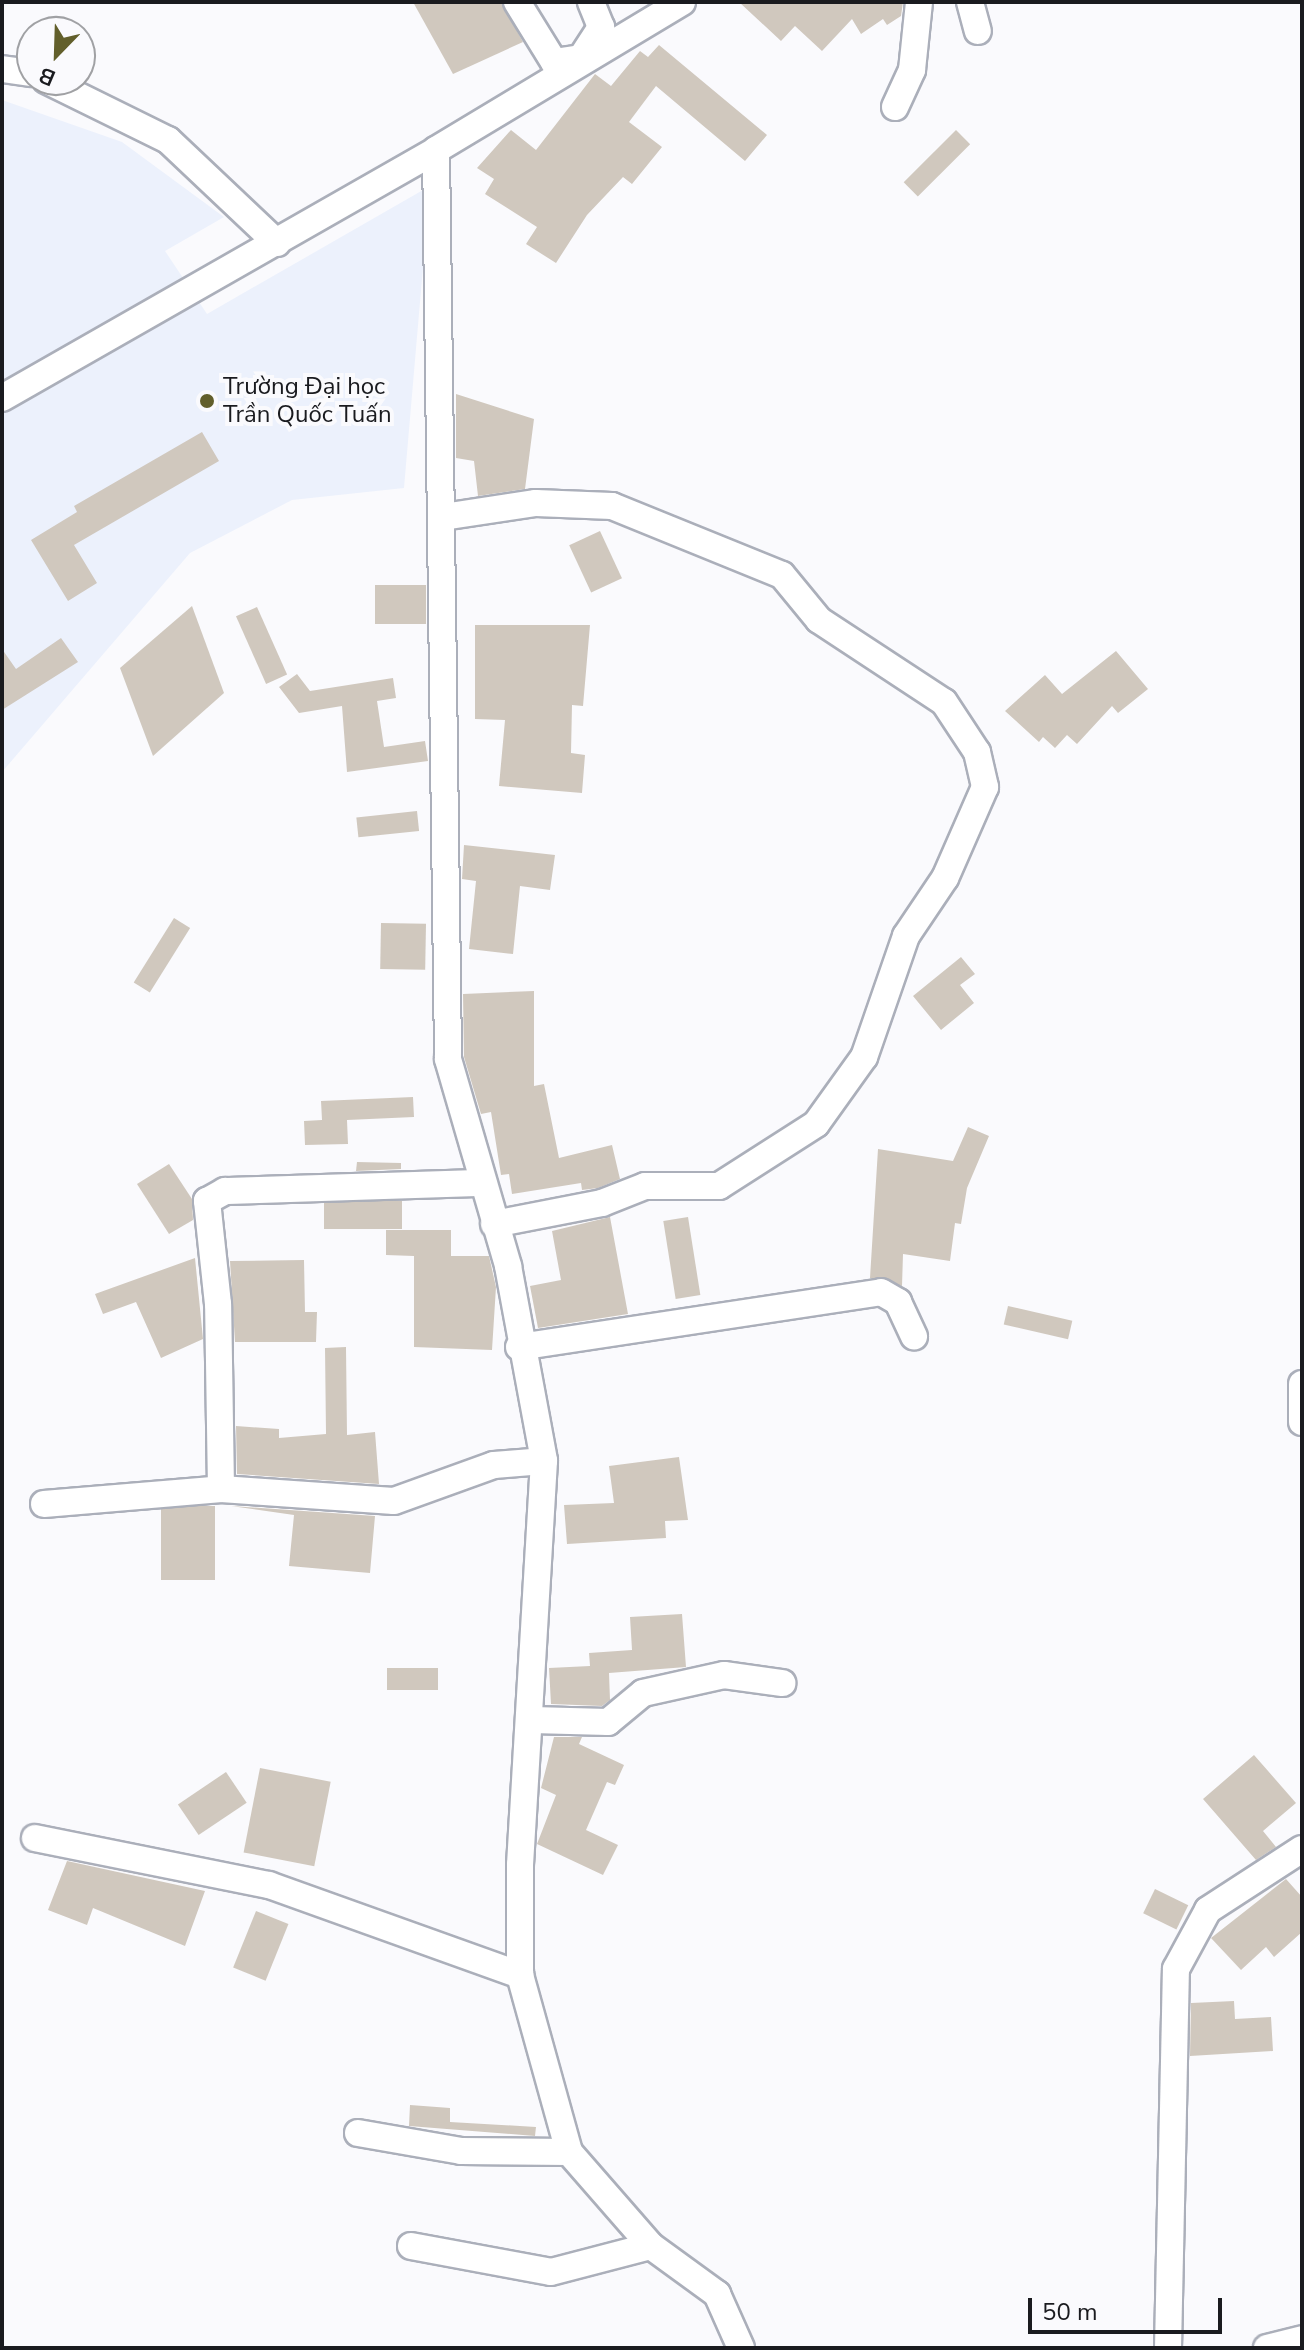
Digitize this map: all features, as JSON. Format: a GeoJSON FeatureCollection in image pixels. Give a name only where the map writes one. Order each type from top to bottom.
{"type":"FeatureCollection","features":[{"type":"Feature","properties":{"kind":"street"},"geometry":{"type":"LineString","coordinates":[[517,2],[554,62],[581,58],[601,27],[591,2]]}},
{"type":"Feature","properties":{"kind":"street"},"geometry":{"type":"LineString","coordinates":[[2,398],[277,243],[436,150],[581,58],[682,2]]}},
{"type":"Feature","properties":{"kind":"street"},"geometry":{"type":"LineString","coordinates":[[895,107],[912,70],[919,2]]}},
{"type":"Feature","properties":{"kind":"street"},"geometry":{"type":"LineString","coordinates":[[970,2],[978,31]]}},
{"type":"Feature","properties":{"kind":"street"},"geometry":{"type":"LineString","coordinates":[[79,96],[168,140],[277,243]]}},
{"type":"Feature","properties":{"kind":"street"},"geometry":{"type":"LineString","coordinates":[[436,150],[448,1059],[480,1183],[494,1224],[544,1461],[532,1720],[520,1865],[520,1975],[569,2152],[651,2246],[717,2294],[741,2348]]}},
{"type":"Feature","properties":{"kind":"street"},"geometry":{"type":"LineString","coordinates":[[443,517],[536,503],[612,506],[782,575],[819,620],[944,702],[977,752],[985,787],[945,878],[906,936],[864,1057],[816,1124],[719,1186],[645,1186],[602,1203],[494,1224]]}},
{"type":"Feature","properties":{"kind":"street"},"geometry":{"type":"LineString","coordinates":[[221,1489],[218,1304],[206,1229],[212,1196],[480,1183]]}},
{"type":"Feature","properties":{"kind":"street"},"geometry":{"type":"LineString","coordinates":[[519,1347],[881,1292],[898,1302],[914,1336]]}},
{"type":"Feature","properties":{"kind":"street"},"geometry":{"type":"LineString","coordinates":[[1302,1384],[1302,1422]]}},
{"type":"Feature","properties":{"kind":"street"},"geometry":{"type":"LineString","coordinates":[[44,1504],[221,1489],[394,1501],[494,1465],[544,1461]]}},
{"type":"Feature","properties":{"kind":"street"},"geometry":{"type":"LineString","coordinates":[[532,1720],[608,1722],[643,1693],[724,1675],[782,1683]]}},
{"type":"Feature","properties":{"kind":"street"},"geometry":{"type":"LineString","coordinates":[[35,1838],[269,1885],[520,1975]]}},
{"type":"Feature","properties":{"kind":"street"},"geometry":{"type":"LineString","coordinates":[[1168,2348],[1176,1969],[1208,1910],[1302,1849]]}},
{"type":"Feature","properties":{"kind":"street"},"geometry":{"type":"LineString","coordinates":[[358,2133],[461,2151],[569,2152]]}},
{"type":"Feature","properties":{"kind":"street"},"geometry":{"type":"LineString","coordinates":[[411,2246],[551,2272],[651,2246]]}},
{"type":"Feature","properties":{"kind":"street"},"geometry":{"type":"LineString","coordinates":[[1267,2348],[1302,2339]]}},
{"type":"Feature","properties":{"kind":"shaded area","name":"Trường Đại học Trần Quốc Tuấn"},"geometry":{"type":"Polygon","coordinates":[[[2,100],[122,142],[224,217],[165,251],[207,314],[430,186],[404,488],[292,500],[190,553],[2,772],[2,100]]]}},
{"type":"Feature","properties":{"kind":"building"},"geometry":{"type":"Polygon","coordinates":[[[413,2],[501,2],[523,42],[453,74],[413,2]]]}},
{"type":"Feature","properties":{"kind":"building"},"geometry":{"type":"Polygon","coordinates":[[[739,2],[903,2],[901,16],[887,25],[883,19],[861,34],[852,19],[822,51],[795,26],[781,41],[739,2]]]}},
{"type":"Feature","properties":{"kind":"building"},"geometry":{"type":"Polygon","coordinates":[[[659,45],[767,135],[745,161],[656,86],[629,122],[662,147],[632,184],[623,177],[587,215],[556,263],[526,244],[537,227],[485,194],[494,179],[477,168],[511,130],[536,150],[595,74],[611,86],[640,51],[648,57],[659,45]]]}},
{"type":"Feature","properties":{"kind":"building"},"geometry":{"type":"Polygon","coordinates":[[[956,130],[970,144],[918,196],[904,182],[956,130]]]}},
{"type":"Feature","properties":{"kind":"building"},"geometry":{"type":"Polygon","coordinates":[[[456,394],[534,419],[525,489],[478,496],[474,461],[456,458],[456,394]]]}},
{"type":"Feature","properties":{"kind":"building"},"geometry":{"type":"Polygon","coordinates":[[[202,432],[219,461],[74,545],[97,583],[68,601],[31,540],[77,512],[74,506],[202,432]]]}},
{"type":"Feature","properties":{"kind":"building"},"geometry":{"type":"Polygon","coordinates":[[[600,531],[622,578],[591,592],[569,545],[600,531]]]}},
{"type":"Feature","properties":{"kind":"building"},"geometry":{"type":"Polygon","coordinates":[[[375,585],[426,585],[426,624],[375,624],[375,585]]]}},
{"type":"Feature","properties":{"kind":"building"},"geometry":{"type":"Polygon","coordinates":[[[192,606],[224,693],[153,756],[120,668],[192,606]]]}},
{"type":"Feature","properties":{"kind":"building"},"geometry":{"type":"Polygon","coordinates":[[[257,607],[287,675],[266,684],[236,616],[257,607]]]}},
{"type":"Feature","properties":{"kind":"building"},"geometry":{"type":"Polygon","coordinates":[[[475,625],[590,625],[583,706],[572,705],[571,753],[585,755],[582,793],[499,786],[505,720],[475,719],[475,625]]]}},
{"type":"Feature","properties":{"kind":"building"},"geometry":{"type":"Polygon","coordinates":[[[61,638],[78,662],[2,710],[2,649],[16,669],[61,638]]]}},
{"type":"Feature","properties":{"kind":"building"},"geometry":{"type":"Polygon","coordinates":[[[1116,651],[1148,689],[1118,713],[1112,706],[1077,744],[1067,735],[1055,748],[1043,737],[1039,742],[1005,711],[1045,675],[1062,694],[1116,651]]]}},
{"type":"Feature","properties":{"kind":"building"},"geometry":{"type":"Polygon","coordinates":[[[297,674],[310,691],[393,678],[396,698],[377,701],[384,747],[425,741],[428,761],[347,772],[342,706],[299,713],[279,687],[297,674]]]}},
{"type":"Feature","properties":{"kind":"building"},"geometry":{"type":"Polygon","coordinates":[[[417,811],[419,831],[358,837],[356,817],[417,811]]]}},
{"type":"Feature","properties":{"kind":"building"},"geometry":{"type":"Polygon","coordinates":[[[464,845],[555,855],[550,890],[520,886],[513,954],[469,949],[476,881],[462,879],[464,845]]]}},
{"type":"Feature","properties":{"kind":"building"},"geometry":{"type":"Polygon","coordinates":[[[174,918],[190,928],[150,993],[134,982],[174,918]]]}},
{"type":"Feature","properties":{"kind":"building"},"geometry":{"type":"Polygon","coordinates":[[[381,923],[426,924],[425,970],[380,969],[381,923]]]}},
{"type":"Feature","properties":{"kind":"building"},"geometry":{"type":"Polygon","coordinates":[[[961,957],[975,974],[960,985],[974,1003],[941,1030],[913,996],[961,957]]]}},
{"type":"Feature","properties":{"kind":"building"},"geometry":{"type":"Polygon","coordinates":[[[534,991],[534,1086],[544,1084],[559,1158],[612,1145],[620,1179],[598,1188],[582,1190],[581,1183],[512,1194],[509,1174],[501,1175],[491,1112],[481,1114],[464,1057],[463,994],[534,991]]]}},
{"type":"Feature","properties":{"kind":"building"},"geometry":{"type":"Polygon","coordinates":[[[413,1097],[414,1117],[347,1120],[348,1144],[305,1145],[304,1121],[322,1120],[321,1101],[413,1097]]]}},
{"type":"Feature","properties":{"kind":"building"},"geometry":{"type":"Polygon","coordinates":[[[968,1127],[989,1136],[967,1188],[961,1224],[955,1223],[950,1261],[903,1254],[902,1286],[870,1278],[878,1149],[953,1161],[968,1127]]]}},
{"type":"Feature","properties":{"kind":"building"},"geometry":{"type":"Polygon","coordinates":[[[357,1162],[401,1163],[401,1169],[356,1171],[357,1162]]]}},
{"type":"Feature","properties":{"kind":"building"},"geometry":{"type":"Polygon","coordinates":[[[169,1164],[192,1199],[193,1220],[169,1234],[137,1184],[169,1164]]]}},
{"type":"Feature","properties":{"kind":"building"},"geometry":{"type":"Polygon","coordinates":[[[324,1201],[402,1201],[402,1229],[324,1229],[324,1201]]]}},
{"type":"Feature","properties":{"kind":"building"},"geometry":{"type":"Polygon","coordinates":[[[610,1217],[628,1314],[538,1328],[530,1286],[561,1280],[552,1231],[610,1217]]]}},
{"type":"Feature","properties":{"kind":"building"},"geometry":{"type":"Polygon","coordinates":[[[688,1217],[700,1295],[676,1299],[663,1221],[688,1217]]]}},
{"type":"Feature","properties":{"kind":"building"},"geometry":{"type":"Polygon","coordinates":[[[386,1230],[451,1230],[451,1256],[489,1256],[496,1287],[492,1350],[414,1347],[414,1256],[386,1255],[386,1230]]]}},
{"type":"Feature","properties":{"kind":"building"},"geometry":{"type":"Polygon","coordinates":[[[195,1258],[203,1339],[161,1358],[136,1302],[103,1314],[95,1294],[195,1258]]]}},
{"type":"Feature","properties":{"kind":"building"},"geometry":{"type":"Polygon","coordinates":[[[304,1260],[305,1312],[317,1312],[316,1342],[235,1342],[230,1261],[304,1260]]]}},
{"type":"Feature","properties":{"kind":"building"},"geometry":{"type":"Polygon","coordinates":[[[1008,1306],[1072,1321],[1068,1339],[1004,1325],[1008,1306]]]}},
{"type":"Feature","properties":{"kind":"building"},"geometry":{"type":"Polygon","coordinates":[[[346,1347],[347,1435],[375,1432],[379,1484],[237,1474],[236,1426],[279,1429],[279,1438],[326,1434],[325,1348],[346,1347]]]}},
{"type":"Feature","properties":{"kind":"building"},"geometry":{"type":"Polygon","coordinates":[[[679,1457],[688,1520],[665,1521],[666,1538],[567,1544],[564,1505],[614,1503],[609,1466],[679,1457]]]}},
{"type":"Feature","properties":{"kind":"building"},"geometry":{"type":"Polygon","coordinates":[[[161,1506],[215,1506],[215,1580],[161,1580],[161,1506]]]}},
{"type":"Feature","properties":{"kind":"building"},"geometry":{"type":"Polygon","coordinates":[[[231,1506],[375,1516],[370,1573],[289,1566],[294,1515],[231,1506]]]}},
{"type":"Feature","properties":{"kind":"building"},"geometry":{"type":"Polygon","coordinates":[[[682,1614],[686,1667],[609,1673],[610,1700],[602,1706],[551,1704],[549,1668],[590,1666],[589,1653],[632,1650],[630,1617],[682,1614]]]}},
{"type":"Feature","properties":{"kind":"building"},"geometry":{"type":"Polygon","coordinates":[[[387,1668],[438,1668],[438,1690],[387,1690],[387,1668]]]}},
{"type":"Feature","properties":{"kind":"building"},"geometry":{"type":"Polygon","coordinates":[[[554,1737],[582,1737],[579,1744],[624,1765],[615,1785],[607,1782],[586,1830],[618,1845],[603,1875],[537,1844],[556,1795],[541,1788],[554,1737]]]}},
{"type":"Feature","properties":{"kind":"building"},"geometry":{"type":"Polygon","coordinates":[[[1254,1755],[1296,1803],[1263,1831],[1276,1847],[1256,1860],[1203,1799],[1254,1755]]]}},
{"type":"Feature","properties":{"kind":"building"},"geometry":{"type":"Polygon","coordinates":[[[260,1768],[331,1782],[314,1866],[244,1852],[260,1768]]]}},
{"type":"Feature","properties":{"kind":"building"},"geometry":{"type":"Polygon","coordinates":[[[226,1772],[247,1803],[199,1835],[178,1804],[226,1772]]]}},
{"type":"Feature","properties":{"kind":"building"},"geometry":{"type":"Polygon","coordinates":[[[67,1861],[205,1891],[185,1946],[93,1908],[87,1925],[48,1910],[67,1861]]]}},
{"type":"Feature","properties":{"kind":"building"},"geometry":{"type":"Polygon","coordinates":[[[1286,1879],[1302,1897],[1302,1932],[1274,1957],[1266,1947],[1241,1970],[1211,1938],[1286,1879]]]}},
{"type":"Feature","properties":{"kind":"building"},"geometry":{"type":"Polygon","coordinates":[[[1155,1889],[1188,1905],[1176,1929],[1143,1913],[1155,1889]]]}},
{"type":"Feature","properties":{"kind":"building"},"geometry":{"type":"Polygon","coordinates":[[[256,1911],[288,1924],[266,1981],[233,1968],[256,1911]]]}},
{"type":"Feature","properties":{"kind":"building"},"geometry":{"type":"Polygon","coordinates":[[[1234,2001],[1235,2019],[1271,2017],[1273,2051],[1190,2056],[1191,2003],[1234,2001]]]}},
{"type":"Feature","properties":{"kind":"building"},"geometry":{"type":"Polygon","coordinates":[[[410,2105],[450,2108],[450,2122],[536,2127],[535,2136],[409,2126],[410,2105]]]}},
{"type":"Feature","properties":{"kind":"place","name":"Trường Đại học Trần Quốc Tuấn"},"geometry":{"type":"Point","coordinates":[207,401]}}]}
